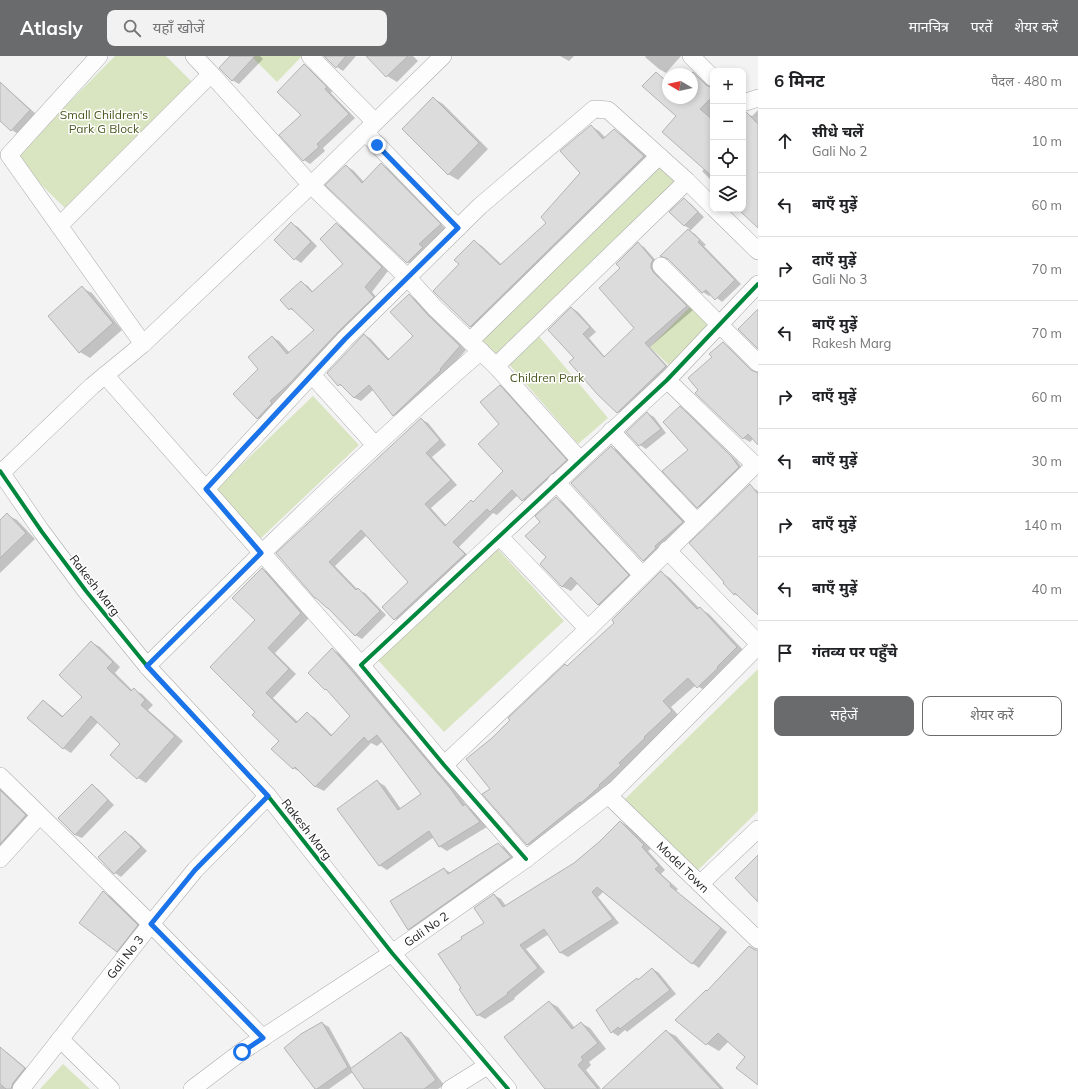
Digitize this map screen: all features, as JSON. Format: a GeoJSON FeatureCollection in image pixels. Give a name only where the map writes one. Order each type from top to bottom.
{"type":"FeatureCollection","features":[{"type":"Feature","properties":{"kind":"street"},"geometry":{"type":"LineString","coordinates":[[99,56],[10,155],[143,344]]}},
{"type":"Feature","properties":{"kind":"street"},"geometry":{"type":"LineString","coordinates":[[194,56],[212,74],[311,185],[408,278],[435,308],[496,366],[580,460]]}},
{"type":"Feature","properties":{"kind":"street"},"geometry":{"type":"LineString","coordinates":[[310,56],[458,228]]}},
{"type":"Feature","properties":{"kind":"street"},"geometry":{"type":"LineString","coordinates":[[691,56],[710,75]]}},
{"type":"Feature","properties":{"kind":"street"},"geometry":{"type":"LineString","coordinates":[[1,472],[105,375],[143,344],[311,185],[439,57]]}},
{"type":"Feature","properties":{"kind":"street"},"geometry":{"type":"LineString","coordinates":[[59,226],[212,74]]}},
{"type":"Feature","properties":{"kind":"street"},"geometry":{"type":"LineString","coordinates":[[746,102],[758,98]]}},
{"type":"Feature","properties":{"kind":"street"},"geometry":{"type":"LineString","coordinates":[[206,489],[345,339],[480,206],[594,109],[608,110],[687,181],[710,204]]}},
{"type":"Feature","properties":{"kind":"street"},"geometry":{"type":"LineString","coordinates":[[147,666],[261,553],[418,405],[659,156]]}},
{"type":"Feature","properties":{"kind":"street"},"geometry":{"type":"LineString","coordinates":[[496,366],[687,181]]}},
{"type":"Feature","properties":{"kind":"street"},"geometry":{"type":"LineString","coordinates":[[718,212],[758,251]]}},
{"type":"Feature","properties":{"kind":"street"},"geometry":{"type":"LineString","coordinates":[[661,266],[758,363]]}},
{"type":"Feature","properties":{"kind":"street"},"geometry":{"type":"LineString","coordinates":[[361,666],[556,482],[667,380],[758,284]]}},
{"type":"Feature","properties":{"kind":"street"},"geometry":{"type":"LineString","coordinates":[[105,375],[361,666],[444,765],[526,859]]}},
{"type":"Feature","properties":{"kind":"street"},"geometry":{"type":"LineString","coordinates":[[312,375],[375,445]]}},
{"type":"Feature","properties":{"kind":"street"},"geometry":{"type":"LineString","coordinates":[[444,765],[757,466],[667,380]]}},
{"type":"Feature","properties":{"kind":"street"},"geometry":{"type":"LineString","coordinates":[[611,431],[697,522]]}},
{"type":"Feature","properties":{"kind":"street","name":"Rakesh Marg"},"geometry":{"type":"LineString","coordinates":[[1,472],[50,544],[147,666],[268,796],[392,953],[508,1089]]}},
{"type":"Feature","properties":{"kind":"street"},"geometry":{"type":"LineString","coordinates":[[556,482],[642,575]]}},
{"type":"Feature","properties":{"kind":"street"},"geometry":{"type":"LineString","coordinates":[[499,536],[588,629]]}},
{"type":"Feature","properties":{"kind":"street"},"geometry":{"type":"LineString","coordinates":[[668,550],[758,644]]}},
{"type":"Feature","properties":{"kind":"street","name":"Gali No 2"},"geometry":{"type":"LineString","coordinates":[[192,1089],[242,1052],[392,953],[526,859],[612,792],[758,644]]}},
{"type":"Feature","properties":{"kind":"street"},"geometry":{"type":"LineString","coordinates":[[0,776],[39,816],[151,924],[263,1038]]}},
{"type":"Feature","properties":{"kind":"street","name":"Model Town"},"geometry":{"type":"LineString","coordinates":[[612,792],[700,884],[758,940]]}},
{"type":"Feature","properties":{"kind":"street","name":"Gali No 3"},"geometry":{"type":"LineString","coordinates":[[21,1089],[195,870],[268,796]]}},
{"type":"Feature","properties":{"kind":"street"},"geometry":{"type":"LineString","coordinates":[[0,859],[39,816]]}},
{"type":"Feature","properties":{"kind":"street"},"geometry":{"type":"LineString","coordinates":[[700,884],[758,829]]}},
{"type":"Feature","properties":{"kind":"street"},"geometry":{"type":"LineString","coordinates":[[60,1039],[111,1089]]}},
{"type":"Feature","properties":{"kind":"street"},"geometry":{"type":"LineString","coordinates":[[450,1089],[487,1066]]}},
{"type":"Feature","properties":{"kind":"green space","name":"Small Children's Park G Block"},"geometry":{"type":"Polygon","coordinates":[[[115,56],[166,56],[193,83],[67,210],[14,158],[115,56]]]}},
{"type":"Feature","properties":{"kind":"green space"},"geometry":{"type":"Polygon","coordinates":[[[251,56],[302,56],[277,82],[251,56]]]}},
{"type":"Feature","properties":{"kind":"green space"},"geometry":{"type":"Polygon","coordinates":[[[655,163],[678,184],[497,358],[478,337],[655,163]]]}},
{"type":"Feature","properties":{"kind":"green space"},"geometry":{"type":"Polygon","coordinates":[[[694,303],[715,324],[672,368],[650,347],[694,303]]]}},
{"type":"Feature","properties":{"kind":"green space","name":"Children Park"},"geometry":{"type":"Polygon","coordinates":[[[538,335],[608,418],[578,444],[507,362],[538,335]]]}},
{"type":"Feature","properties":{"kind":"green space"},"geometry":{"type":"Polygon","coordinates":[[[313,396],[359,445],[260,539],[214,491],[313,396]]]}},
{"type":"Feature","properties":{"kind":"green space"},"geometry":{"type":"Polygon","coordinates":[[[496,547],[564,621],[444,732],[377,659],[496,547]]]}},
{"type":"Feature","properties":{"kind":"green space"},"geometry":{"type":"Polygon","coordinates":[[[758,669],[758,811],[696,872],[625,799],[758,669]]]}},
{"type":"Feature","properties":{"kind":"green space"},"geometry":{"type":"Polygon","coordinates":[[[63,1064],[90,1089],[40,1089],[63,1064]]]}},
{"type":"Feature","properties":{"kind":"building"},"geometry":{"type":"Polygon","coordinates":[[[230,56],[255,56],[232,81],[219,68],[230,56]]]}},
{"type":"Feature","properties":{"kind":"building"},"geometry":{"type":"Polygon","coordinates":[[[324,56],[346,56],[336,68],[324,56]]]}},
{"type":"Feature","properties":{"kind":"building"},"geometry":{"type":"Polygon","coordinates":[[[366,56],[408,56],[386,77],[366,56]]]}},
{"type":"Feature","properties":{"kind":"building"},"geometry":{"type":"Polygon","coordinates":[[[304,64],[327,87],[325,89],[349,114],[317,144],[319,147],[303,161],[279,135],[301,115],[277,92],[304,64]]]}},
{"type":"Feature","properties":{"kind":"building"},"geometry":{"type":"Polygon","coordinates":[[[656,72],[662,78],[662,104],[642,86],[656,72]]]}},
{"type":"Feature","properties":{"kind":"building"},"geometry":{"type":"Polygon","coordinates":[[[698,77],[710,87],[710,99],[700,109],[710,117],[710,174],[662,132],[676,116],[662,104],[698,104],[698,77]]]}},
{"type":"Feature","properties":{"kind":"building"},"geometry":{"type":"Polygon","coordinates":[[[0,82],[30,110],[11,131],[0,121],[0,82]]]}},
{"type":"Feature","properties":{"kind":"building"},"geometry":{"type":"Polygon","coordinates":[[[433,97],[479,143],[448,175],[402,129],[433,97]]]}},
{"type":"Feature","properties":{"kind":"building"},"geometry":{"type":"Polygon","coordinates":[[[746,112],[758,124],[758,228],[741,212],[746,212],[746,112]]]}},
{"type":"Feature","properties":{"kind":"building"},"geometry":{"type":"Polygon","coordinates":[[[591,125],[603,139],[614,129],[644,156],[470,327],[433,291],[459,264],[454,260],[474,240],[500,265],[546,223],[541,217],[580,173],[560,151],[591,125]]]}},
{"type":"Feature","properties":{"kind":"building"},"geometry":{"type":"Polygon","coordinates":[[[381,163],[441,224],[419,244],[423,247],[407,263],[325,185],[346,165],[362,183],[381,163]]]}},
{"type":"Feature","properties":{"kind":"building"},"geometry":{"type":"Polygon","coordinates":[[[684,198],[698,212],[684,226],[669,212],[684,198]]]}},
{"type":"Feature","properties":{"kind":"building"},"geometry":{"type":"Polygon","coordinates":[[[291,222],[311,242],[294,260],[274,240],[291,222]]]}},
{"type":"Feature","properties":{"kind":"building"},"geometry":{"type":"Polygon","coordinates":[[[336,223],[382,267],[365,287],[374,297],[338,332],[290,383],[270,401],[272,403],[257,419],[233,394],[258,369],[248,357],[272,336],[287,354],[314,330],[291,308],[289,310],[280,300],[301,281],[312,292],[343,264],[320,239],[336,223]]]}},
{"type":"Feature","properties":{"kind":"building"},"geometry":{"type":"Polygon","coordinates":[[[688,229],[700,240],[698,242],[735,280],[715,300],[706,290],[702,293],[668,259],[660,256],[688,229]]]}},
{"type":"Feature","properties":{"kind":"building"},"geometry":{"type":"Polygon","coordinates":[[[638,242],[653,260],[651,268],[654,273],[687,306],[645,343],[666,366],[617,413],[598,395],[569,362],[574,358],[548,330],[571,307],[590,327],[583,334],[604,357],[634,328],[599,288],[620,268],[616,264],[638,242]]]}},
{"type":"Feature","properties":{"kind":"building"},"geometry":{"type":"Polygon","coordinates":[[[82,286],[113,323],[79,353],[48,316],[82,286]]]}},
{"type":"Feature","properties":{"kind":"building"},"geometry":{"type":"Polygon","coordinates":[[[409,294],[460,346],[440,369],[441,370],[393,416],[369,385],[354,398],[340,384],[338,386],[327,373],[364,334],[388,360],[413,336],[390,312],[409,294]]]}},
{"type":"Feature","properties":{"kind":"building"},"geometry":{"type":"Polygon","coordinates":[[[758,309],[758,349],[738,329],[758,309]]]}},
{"type":"Feature","properties":{"kind":"building"},"geometry":{"type":"Polygon","coordinates":[[[723,342],[751,370],[758,373],[758,445],[748,434],[743,439],[695,393],[698,390],[688,378],[712,357],[709,354],[723,342]]]}},
{"type":"Feature","properties":{"kind":"building"},"geometry":{"type":"Polygon","coordinates":[[[500,385],[567,460],[522,501],[512,490],[490,512],[487,509],[453,542],[465,554],[394,620],[382,607],[408,582],[361,530],[329,562],[356,590],[358,588],[380,611],[355,636],[328,608],[315,598],[276,553],[421,418],[440,440],[426,453],[451,480],[425,504],[445,526],[471,500],[473,502],[503,471],[478,444],[499,424],[480,402],[500,385]]]}},
{"type":"Feature","properties":{"kind":"building"},"geometry":{"type":"Polygon","coordinates":[[[680,406],[731,456],[739,467],[697,508],[662,471],[688,450],[663,422],[680,406]]]}},
{"type":"Feature","properties":{"kind":"building"},"geometry":{"type":"Polygon","coordinates":[[[647,412],[661,429],[639,446],[626,432],[647,412]]]}},
{"type":"Feature","properties":{"kind":"building"},"geometry":{"type":"Polygon","coordinates":[[[611,446],[683,522],[655,546],[656,548],[643,561],[571,483],[611,446]]]}},
{"type":"Feature","properties":{"kind":"building"},"geometry":{"type":"Polygon","coordinates":[[[750,484],[758,494],[758,615],[735,593],[734,595],[689,543],[750,484]]]}},
{"type":"Feature","properties":{"kind":"building"},"geometry":{"type":"Polygon","coordinates":[[[556,497],[629,575],[598,605],[571,577],[562,587],[540,564],[546,557],[525,536],[540,522],[535,516],[556,497]]]}},
{"type":"Feature","properties":{"kind":"building"},"geometry":{"type":"Polygon","coordinates":[[[7,513],[26,533],[0,558],[0,520],[7,513]]]}},
{"type":"Feature","properties":{"kind":"building"},"geometry":{"type":"Polygon","coordinates":[[[262,568],[301,613],[268,648],[289,669],[266,693],[296,723],[307,712],[331,736],[350,716],[326,689],[325,690],[308,673],[332,648],[450,788],[463,806],[465,804],[480,822],[439,847],[429,831],[379,866],[337,809],[377,780],[398,810],[421,794],[377,735],[368,742],[364,737],[315,787],[295,767],[293,769],[271,749],[279,741],[252,715],[255,712],[210,667],[255,620],[232,598],[262,568]]]}},
{"type":"Feature","properties":{"kind":"building"},"geometry":{"type":"Polygon","coordinates":[[[661,571],[697,609],[700,607],[737,647],[697,688],[688,678],[663,701],[672,711],[619,763],[621,765],[581,803],[580,802],[527,845],[482,794],[490,789],[466,759],[492,738],[510,720],[508,718],[565,664],[567,666],[614,623],[612,620],[661,571]]]}},
{"type":"Feature","properties":{"kind":"building"},"geometry":{"type":"Polygon","coordinates":[[[91,641],[113,662],[107,668],[131,691],[134,688],[145,700],[141,705],[175,736],[137,779],[110,755],[120,744],[91,716],[63,749],[27,718],[43,700],[62,717],[82,697],[59,675],[91,641]]]}},
{"type":"Feature","properties":{"kind":"building"},"geometry":{"type":"Polygon","coordinates":[[[92,784],[108,800],[75,835],[58,818],[92,784]]]}},
{"type":"Feature","properties":{"kind":"building"},"geometry":{"type":"Polygon","coordinates":[[[0,790],[26,815],[0,844],[0,790]]]}},
{"type":"Feature","properties":{"kind":"building"},"geometry":{"type":"Polygon","coordinates":[[[620,821],[644,845],[642,847],[659,866],[655,869],[671,884],[670,886],[721,928],[692,964],[597,887],[592,892],[613,919],[560,953],[544,929],[520,945],[538,968],[507,993],[508,994],[477,1016],[459,989],[461,988],[438,954],[462,939],[461,937],[484,923],[474,908],[494,894],[503,907],[574,863],[599,842],[620,821]]]}},
{"type":"Feature","properties":{"kind":"building"},"geometry":{"type":"Polygon","coordinates":[[[125,831],[141,847],[114,874],[98,857],[125,831]]]}},
{"type":"Feature","properties":{"kind":"building"},"geometry":{"type":"Polygon","coordinates":[[[498,843],[511,857],[408,930],[390,901],[444,868],[448,874],[498,843]]]}},
{"type":"Feature","properties":{"kind":"building"},"geometry":{"type":"Polygon","coordinates":[[[758,855],[758,902],[735,878],[758,855]]]}},
{"type":"Feature","properties":{"kind":"building"},"geometry":{"type":"Polygon","coordinates":[[[103,891],[138,925],[117,952],[79,923],[103,891]]]}},
{"type":"Feature","properties":{"kind":"building"},"geometry":{"type":"Polygon","coordinates":[[[749,946],[755,950],[758,950],[758,1085],[736,1068],[745,1057],[718,1033],[706,1045],[675,1020],[706,990],[707,991],[749,946]]]}},
{"type":"Feature","properties":{"kind":"building"},"geometry":{"type":"Polygon","coordinates":[[[652,968],[670,990],[620,1029],[618,1027],[611,1033],[596,1010],[652,968]]]}},
{"type":"Feature","properties":{"kind":"building"},"geometry":{"type":"Polygon","coordinates":[[[549,1001],[572,1029],[581,1022],[598,1043],[581,1057],[583,1060],[578,1065],[598,1089],[545,1089],[504,1037],[549,1001]]]}},
{"type":"Feature","properties":{"kind":"building"},"geometry":{"type":"Polygon","coordinates":[[[322,1022],[348,1067],[315,1089],[284,1048],[301,1034],[322,1022]]]}},
{"type":"Feature","properties":{"kind":"building"},"geometry":{"type":"Polygon","coordinates":[[[666,1030],[721,1089],[602,1089],[666,1030]]]}},
{"type":"Feature","properties":{"kind":"building"},"geometry":{"type":"Polygon","coordinates":[[[401,1032],[436,1080],[424,1089],[364,1089],[350,1069],[401,1032]]]}},
{"type":"Feature","properties":{"kind":"building"},"geometry":{"type":"Polygon","coordinates":[[[0,1047],[25,1068],[13,1083],[11,1089],[6,1089],[0,1084],[0,1047]]]}},
{"type":"Feature","properties":{"kind":"cycle path"},"geometry":{"type":"LineString","coordinates":[[526,859],[444,765],[361,665],[667,380],[758,284]]}},
{"type":"Feature","properties":{"kind":"cycle path"},"geometry":{"type":"LineString","coordinates":[[0,471],[42,532],[86,591],[147,666],[268,796],[392,953],[508,1089]]}},
{"type":"Feature","properties":{"kind":"route"},"geometry":{"type":"LineString","coordinates":[[242,1052],[263,1038],[151,924],[195,870],[268,796],[147,666],[261,553],[206,489],[345,339],[458,228],[377,145]]}}]}
